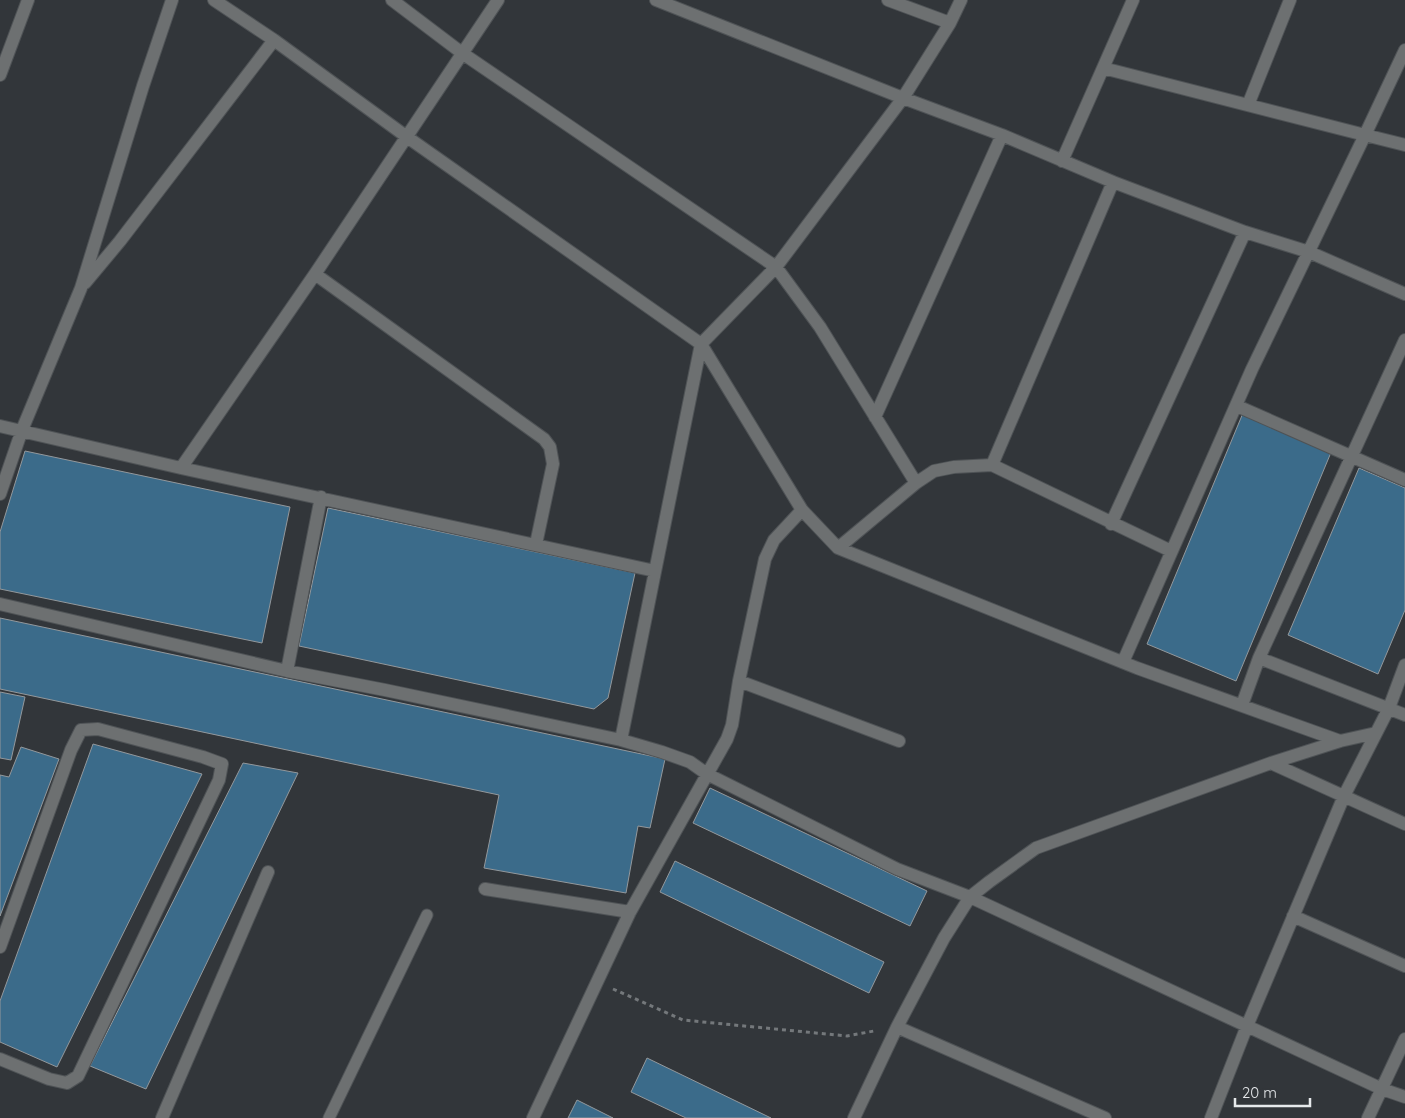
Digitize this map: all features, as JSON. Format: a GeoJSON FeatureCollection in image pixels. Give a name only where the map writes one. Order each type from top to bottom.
{"type":"FeatureCollection","features":[{"type":"Feature","properties":{"kind":"street"},"geometry":{"type":"LineString","coordinates":[[0,75],[28,0]]}},
{"type":"Feature","properties":{"kind":"street"},"geometry":{"type":"LineString","coordinates":[[0,494],[22,430],[81,288],[143,86],[172,0]]}},
{"type":"Feature","properties":{"kind":"street"},"geometry":{"type":"LineString","coordinates":[[214,0],[274,40],[407,137],[702,344],[802,510],[838,548],[1137,668],[1340,741]]}},
{"type":"Feature","properties":{"kind":"street"},"geometry":{"type":"LineString","coordinates":[[392,0],[462,53],[776,267],[820,328],[916,483]]}},
{"type":"Feature","properties":{"kind":"street"},"geometry":{"type":"LineString","coordinates":[[181,468],[315,274],[498,0]]}},
{"type":"Feature","properties":{"kind":"street"},"geometry":{"type":"LineString","coordinates":[[656,0],[902,98],[1002,135],[1114,182],[1245,232],[1309,252],[1405,294]]}},
{"type":"Feature","properties":{"kind":"street"},"geometry":{"type":"LineString","coordinates":[[888,0],[950,23]]}},
{"type":"Feature","properties":{"kind":"street"},"geometry":{"type":"LineString","coordinates":[[621,740],[702,344],[776,267],[902,98],[950,23],[961,0]]}},
{"type":"Feature","properties":{"kind":"street"},"geometry":{"type":"LineString","coordinates":[[1062,161],[1133,0]]}},
{"type":"Feature","properties":{"kind":"street"},"geometry":{"type":"LineString","coordinates":[[1248,105],[1290,0]]}},
{"type":"Feature","properties":{"kind":"street"},"geometry":{"type":"LineString","coordinates":[[81,288],[120,241],[274,40]]}},
{"type":"Feature","properties":{"kind":"street"},"geometry":{"type":"LineString","coordinates":[[1123,662],[1252,369],[1405,50]]}},
{"type":"Feature","properties":{"kind":"street"},"geometry":{"type":"LineString","coordinates":[[1103,68],[1405,145]]}},
{"type":"Feature","properties":{"kind":"street"},"geometry":{"type":"LineString","coordinates":[[875,417],[1002,135]]}},
{"type":"Feature","properties":{"kind":"street"},"geometry":{"type":"LineString","coordinates":[[992,465],[1114,182]]}},
{"type":"Feature","properties":{"kind":"street"},"geometry":{"type":"LineString","coordinates":[[1112,524],[1245,232]]}},
{"type":"Feature","properties":{"kind":"street"},"geometry":{"type":"LineString","coordinates":[[315,274],[544,439],[553,455],[553,464],[536,544]]}},
{"type":"Feature","properties":{"kind":"street"},"geometry":{"type":"LineString","coordinates":[[1242,705],[1259,658],[1405,340]]}},
{"type":"Feature","properties":{"kind":"street"},"geometry":{"type":"LineString","coordinates":[[1237,406],[1405,480]]}},
{"type":"Feature","properties":{"kind":"street"},"geometry":{"type":"LineString","coordinates":[[0,426],[181,468],[655,571]]}},
{"type":"Feature","properties":{"kind":"street"},"geometry":{"type":"LineString","coordinates":[[838,548],[916,483],[934,471],[954,467],[992,465],[1171,551]]}},
{"type":"Feature","properties":{"kind":"street"},"geometry":{"type":"LineString","coordinates":[[287,671],[321,497]]}},
{"type":"Feature","properties":{"kind":"street"},"geometry":{"type":"LineString","coordinates":[[533,1118],[630,912],[727,739],[732,725],[739,681],[765,559],[774,540],[802,510]]}},
{"type":"Feature","properties":{"kind":"street"},"geometry":{"type":"LineString","coordinates":[[0,604],[287,671],[621,740],[672,755],[690,762],[707,774],[897,869],[970,897],[1382,1089],[1405,1097]]}},
{"type":"Feature","properties":{"kind":"street"},"geometry":{"type":"LineString","coordinates":[[1259,658],[1405,715]]}},
{"type":"Feature","properties":{"kind":"street"},"geometry":{"type":"LineString","coordinates":[[1211,1118],[1247,1026],[1344,796],[1388,708],[1405,665]]}},
{"type":"Feature","properties":{"kind":"street"},"geometry":{"type":"LineString","coordinates":[[739,681],[899,741]]}},
{"type":"Feature","properties":{"kind":"street"},"geometry":{"type":"LineString","coordinates":[[0,947],[71,750],[80,730],[98,729],[203,757],[222,764],[220,780],[78,1076],[67,1083],[49,1079],[0,1059]]}},
{"type":"Feature","properties":{"kind":"street"},"geometry":{"type":"LineString","coordinates":[[854,1118],[897,1027],[944,938],[970,897],[989,882],[1036,848],[1271,763],[1340,741],[1376,733]]}},
{"type":"Feature","properties":{"kind":"street"},"geometry":{"type":"LineString","coordinates":[[1271,763],[1405,824]]}},
{"type":"Feature","properties":{"kind":"street"},"geometry":{"type":"LineString","coordinates":[[162,1118],[268,872]]}},
{"type":"Feature","properties":{"kind":"street"},"geometry":{"type":"LineString","coordinates":[[485,889],[630,912]]}},
{"type":"Feature","properties":{"kind":"street"},"geometry":{"type":"LineString","coordinates":[[1293,916],[1405,966]]}},
{"type":"Feature","properties":{"kind":"street"},"geometry":{"type":"LineString","coordinates":[[897,1027],[1085,1114],[1104,1118]]}},
{"type":"Feature","properties":{"kind":"street"},"geometry":{"type":"LineString","coordinates":[[1368,1118],[1405,1039]]}},
{"type":"Feature","properties":{"kind":"lane"},"geometry":{"type":"LineString","coordinates":[[329,1118],[427,915]]}},
{"type":"Feature","properties":{"kind":"path"},"geometry":{"type":"LineString","coordinates":[[597,982],[683,1020],[847,1036],[897,1027]]}},
{"type":"Feature","properties":{"kind":"building"},"geometry":{"type":"Polygon","coordinates":[[[1243,413],[1332,450],[1236,681],[1147,644],[1243,413]]]}},
{"type":"Feature","properties":{"kind":"building"},"geometry":{"type":"Polygon","coordinates":[[[25,451],[290,507],[262,643],[0,589],[0,532],[25,451]]]}},
{"type":"Feature","properties":{"kind":"building"},"geometry":{"type":"Polygon","coordinates":[[[1359,468],[1405,488],[1405,610],[1378,674],[1288,635],[1359,468]]]}},
{"type":"Feature","properties":{"kind":"building"},"geometry":{"type":"Polygon","coordinates":[[[328,508],[635,573],[608,698],[594,709],[299,646],[328,508]]]}},
{"type":"Feature","properties":{"kind":"building"},"geometry":{"type":"Polygon","coordinates":[[[0,618],[665,759],[650,828],[638,826],[626,893],[484,868],[499,795],[0,689],[0,618]]]}},
{"type":"Feature","properties":{"kind":"building"},"geometry":{"type":"Polygon","coordinates":[[[0,692],[25,697],[11,760],[0,758],[0,692]]]}},
{"type":"Feature","properties":{"kind":"building"},"geometry":{"type":"Polygon","coordinates":[[[93,744],[202,774],[57,1067],[0,1042],[0,1001],[93,744]]]}},
{"type":"Feature","properties":{"kind":"building"},"geometry":{"type":"Polygon","coordinates":[[[21,747],[59,759],[0,916],[0,775],[9,777],[21,747]]]}},
{"type":"Feature","properties":{"kind":"building"},"geometry":{"type":"Polygon","coordinates":[[[243,763],[298,773],[146,1089],[90,1066],[243,763]]]}},
{"type":"Feature","properties":{"kind":"building"},"geometry":{"type":"Polygon","coordinates":[[[710,788],[927,891],[910,926],[693,823],[710,788]]]}},
{"type":"Feature","properties":{"kind":"building"},"geometry":{"type":"Polygon","coordinates":[[[675,861],[884,962],[869,993],[660,892],[675,861]]]}},
{"type":"Feature","properties":{"kind":"building"},"geometry":{"type":"Polygon","coordinates":[[[647,1058],[771,1118],[686,1118],[631,1092],[647,1058]]]}},
{"type":"Feature","properties":{"kind":"building"},"geometry":{"type":"Polygon","coordinates":[[[577,1100],[613,1118],[568,1118],[577,1100]]]}}]}
